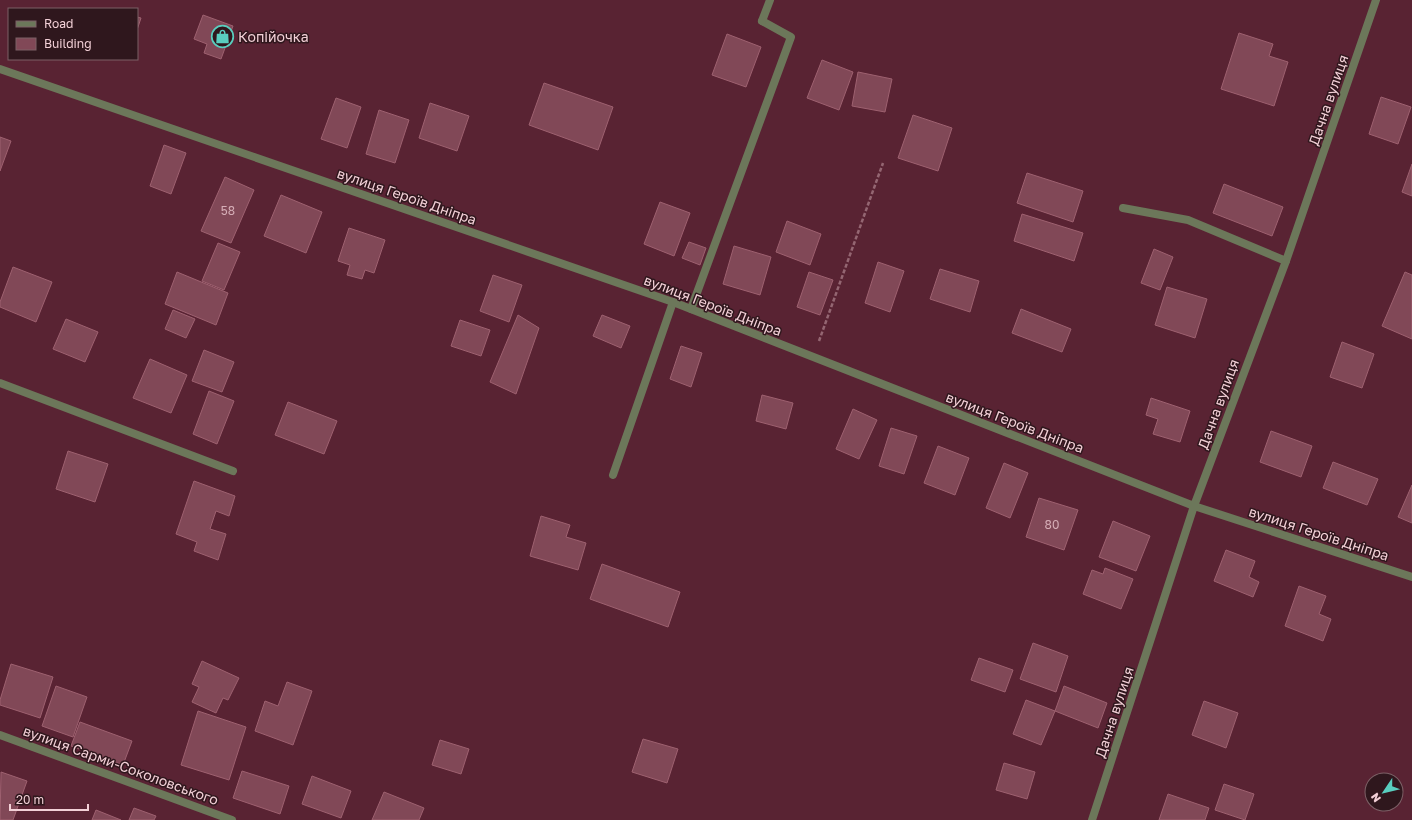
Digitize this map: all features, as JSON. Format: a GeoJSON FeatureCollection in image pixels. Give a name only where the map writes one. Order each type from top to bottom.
{"type":"FeatureCollection","features":[{"type":"Feature","properties":{"kind":"street"},"geometry":{"type":"LineString","coordinates":[[690,309],[791,37],[762,21],[770,0]]}},
{"type":"Feature","properties":{"kind":"street","name":"Дачна вулиця"},"geometry":{"type":"LineString","coordinates":[[1092,820],[1194,506],[1286,261],[1376,0]]}},
{"type":"Feature","properties":{"kind":"street","name":"вулиця Героїв Дніпра"},"geometry":{"type":"LineString","coordinates":[[0,69],[673,302],[1194,506],[1412,577]]}},
{"type":"Feature","properties":{"kind":"street"},"geometry":{"type":"LineString","coordinates":[[1123,208],[1188,220],[1286,261]]}},
{"type":"Feature","properties":{"kind":"street"},"geometry":{"type":"LineString","coordinates":[[613,474],[673,302]]}},
{"type":"Feature","properties":{"kind":"street"},"geometry":{"type":"LineString","coordinates":[[0,382],[232,471]]}},
{"type":"Feature","properties":{"kind":"street","name":"вулиця Сарми-Соколовського"},"geometry":{"type":"LineString","coordinates":[[0,734],[232,820]]}},
{"type":"Feature","properties":{"kind":"path"},"geometry":{"type":"LineString","coordinates":[[813,357],[883,163]]}},
{"type":"Feature","properties":{"kind":"building"},"geometry":{"type":"Polygon","coordinates":[[[203,15],[233,26],[221,59],[204,53],[207,44],[194,39],[203,15]]]}},
{"type":"Feature","properties":{"kind":"building"},"geometry":{"type":"Polygon","coordinates":[[[138,17],[141,18],[138,27],[138,17]]]}},
{"type":"Feature","properties":{"kind":"building"},"geometry":{"type":"Polygon","coordinates":[[[1239,33],[1273,44],[1269,56],[1288,62],[1274,106],[1221,89],[1239,33]]]}},
{"type":"Feature","properties":{"kind":"building"},"geometry":{"type":"Polygon","coordinates":[[[727,34],[761,47],[746,87],[712,75],[727,34]]]}},
{"type":"Feature","properties":{"kind":"building"},"geometry":{"type":"Polygon","coordinates":[[[822,60],[853,72],[839,110],[807,98],[822,60]]]}},
{"type":"Feature","properties":{"kind":"building"},"geometry":{"type":"Polygon","coordinates":[[[858,72],[892,79],[885,112],[852,106],[858,72]]]}},
{"type":"Feature","properties":{"kind":"building"},"geometry":{"type":"Polygon","coordinates":[[[544,83],[613,107],[598,150],[529,125],[544,83]]]}},
{"type":"Feature","properties":{"kind":"building"},"geometry":{"type":"Polygon","coordinates":[[[1381,97],[1411,107],[1398,144],[1369,134],[1381,97]]]}},
{"type":"Feature","properties":{"kind":"building"},"geometry":{"type":"Polygon","coordinates":[[[336,98],[361,107],[347,148],[321,139],[336,98]]]}},
{"type":"Feature","properties":{"kind":"building"},"geometry":{"type":"Polygon","coordinates":[[[430,103],[469,116],[457,151],[419,138],[430,103]]]}},
{"type":"Feature","properties":{"kind":"building"},"geometry":{"type":"Polygon","coordinates":[[[379,110],[409,120],[395,163],[366,154],[379,110]]]}},
{"type":"Feature","properties":{"kind":"building"},"geometry":{"type":"Polygon","coordinates":[[[913,115],[952,128],[938,171],[898,158],[913,115]]]}},
{"type":"Feature","properties":{"kind":"building"},"geometry":{"type":"Polygon","coordinates":[[[0,137],[11,141],[0,171],[0,137]]]}},
{"type":"Feature","properties":{"kind":"building"},"geometry":{"type":"Polygon","coordinates":[[[164,145],[186,153],[171,194],[150,186],[164,145]]]}},
{"type":"Feature","properties":{"kind":"building"},"geometry":{"type":"Polygon","coordinates":[[[1412,164],[1412,196],[1402,192],[1412,164]]]}},
{"type":"Feature","properties":{"kind":"building"},"geometry":{"type":"Polygon","coordinates":[[[1027,173],[1083,191],[1073,222],[1017,203],[1027,173]]]}},
{"type":"Feature","properties":{"kind":"building"},"geometry":{"type":"Polygon","coordinates":[[[225,177],[254,190],[231,243],[201,231],[225,177]]]}},
{"type":"Feature","properties":{"kind":"building"},"geometry":{"type":"Polygon","coordinates":[[[1224,184],[1283,207],[1272,236],[1213,213],[1224,184]]]}},
{"type":"Feature","properties":{"kind":"building"},"geometry":{"type":"Polygon","coordinates":[[[281,195],[322,212],[306,253],[264,236],[281,195]]]}},
{"type":"Feature","properties":{"kind":"building"},"geometry":{"type":"Polygon","coordinates":[[[660,202],[690,213],[674,256],[644,244],[660,202]]]}},
{"type":"Feature","properties":{"kind":"building"},"geometry":{"type":"Polygon","coordinates":[[[1022,214],[1083,233],[1074,261],[1014,241],[1022,214]]]}},
{"type":"Feature","properties":{"kind":"building"},"geometry":{"type":"Polygon","coordinates":[[[787,221],[821,234],[810,265],[776,252],[787,221]]]}},
{"type":"Feature","properties":{"kind":"building"},"geometry":{"type":"Polygon","coordinates":[[[349,228],[385,240],[374,273],[365,270],[362,279],[347,275],[350,265],[338,261],[349,228]]]}},
{"type":"Feature","properties":{"kind":"building"},"geometry":{"type":"Polygon","coordinates":[[[689,242],[706,248],[700,265],[682,258],[689,242]]]}},
{"type":"Feature","properties":{"kind":"building"},"geometry":{"type":"Polygon","coordinates":[[[218,243],[240,252],[224,290],[202,281],[218,243]]]}},
{"type":"Feature","properties":{"kind":"building"},"geometry":{"type":"Polygon","coordinates":[[[734,246],[771,257],[760,295],[723,284],[734,246]]]}},
{"type":"Feature","properties":{"kind":"building"},"geometry":{"type":"Polygon","coordinates":[[[1154,249],[1173,257],[1160,290],[1141,283],[1154,249]]]}},
{"type":"Feature","properties":{"kind":"building"},"geometry":{"type":"Polygon","coordinates":[[[878,262],[904,271],[890,312],[865,303],[878,262]]]}},
{"type":"Feature","properties":{"kind":"building"},"geometry":{"type":"Polygon","coordinates":[[[13,267],[52,282],[36,322],[0,307],[0,302],[13,267]]]}},
{"type":"Feature","properties":{"kind":"building"},"geometry":{"type":"Polygon","coordinates":[[[940,269],[979,281],[970,312],[930,299],[940,269]]]}},
{"type":"Feature","properties":{"kind":"building"},"geometry":{"type":"Polygon","coordinates":[[[177,272],[228,293],[216,325],[165,304],[177,272]]]}},
{"type":"Feature","properties":{"kind":"building"},"geometry":{"type":"Polygon","coordinates":[[[809,272],[833,280],[820,315],[797,307],[809,272]]]}},
{"type":"Feature","properties":{"kind":"building"},"geometry":{"type":"Polygon","coordinates":[[[1405,272],[1412,275],[1412,339],[1382,326],[1405,272]]]}},
{"type":"Feature","properties":{"kind":"building"},"geometry":{"type":"Polygon","coordinates":[[[493,275],[522,285],[509,322],[480,311],[493,275]]]}},
{"type":"Feature","properties":{"kind":"building"},"geometry":{"type":"Polygon","coordinates":[[[1167,287],[1207,299],[1195,338],[1155,325],[1167,287]]]}},
{"type":"Feature","properties":{"kind":"building"},"geometry":{"type":"Polygon","coordinates":[[[1021,309],[1071,329],[1062,352],[1012,333],[1021,309]]]}},
{"type":"Feature","properties":{"kind":"building"},"geometry":{"type":"Polygon","coordinates":[[[173,310],[195,319],[186,338],[165,329],[173,310]]]}},
{"type":"Feature","properties":{"kind":"building"},"geometry":{"type":"Polygon","coordinates":[[[518,315],[539,328],[516,394],[490,382],[518,315]]]}},
{"type":"Feature","properties":{"kind":"building"},"geometry":{"type":"Polygon","coordinates":[[[602,315],[630,326],[621,348],[593,336],[602,315]]]}},
{"type":"Feature","properties":{"kind":"building"},"geometry":{"type":"Polygon","coordinates":[[[66,319],[98,332],[85,362],[53,349],[66,319]]]}},
{"type":"Feature","properties":{"kind":"building"},"geometry":{"type":"Polygon","coordinates":[[[460,320],[490,330],[481,356],[451,346],[460,320]]]}},
{"type":"Feature","properties":{"kind":"building"},"geometry":{"type":"Polygon","coordinates":[[[1342,342],[1374,354],[1362,388],[1330,377],[1342,342]]]}},
{"type":"Feature","properties":{"kind":"building"},"geometry":{"type":"Polygon","coordinates":[[[681,346],[702,353],[691,387],[670,379],[681,346]]]}},
{"type":"Feature","properties":{"kind":"building"},"geometry":{"type":"Polygon","coordinates":[[[204,350],[234,362],[222,392],[192,381],[204,350]]]}},
{"type":"Feature","properties":{"kind":"building"},"geometry":{"type":"Polygon","coordinates":[[[150,359],[187,375],[171,413],[133,398],[150,359]]]}},
{"type":"Feature","properties":{"kind":"building"},"geometry":{"type":"Polygon","coordinates":[[[209,391],[234,401],[217,444],[193,434],[209,391]]]}},
{"type":"Feature","properties":{"kind":"building"},"geometry":{"type":"Polygon","coordinates":[[[762,395],[793,403],[786,429],[756,421],[762,395]]]}},
{"type":"Feature","properties":{"kind":"building"},"geometry":{"type":"Polygon","coordinates":[[[1151,398],[1190,411],[1180,442],[1153,434],[1158,419],[1146,415],[1151,398]]]}},
{"type":"Feature","properties":{"kind":"building"},"geometry":{"type":"Polygon","coordinates":[[[288,402],[337,421],[324,454],[275,435],[288,402]]]}},
{"type":"Feature","properties":{"kind":"building"},"geometry":{"type":"Polygon","coordinates":[[[853,409],[877,420],[859,459],[836,449],[853,409]]]}},
{"type":"Feature","properties":{"kind":"building"},"geometry":{"type":"Polygon","coordinates":[[[891,428],[917,436],[904,474],[879,466],[891,428]]]}},
{"type":"Feature","properties":{"kind":"building"},"geometry":{"type":"Polygon","coordinates":[[[1271,431],[1312,446],[1301,477],[1260,462],[1271,431]]]}},
{"type":"Feature","properties":{"kind":"building"},"geometry":{"type":"Polygon","coordinates":[[[938,446],[969,458],[955,495],[924,483],[938,446]]]}},
{"type":"Feature","properties":{"kind":"building"},"geometry":{"type":"Polygon","coordinates":[[[68,451],[108,464],[95,502],[56,489],[68,451]]]}},
{"type":"Feature","properties":{"kind":"building"},"geometry":{"type":"Polygon","coordinates":[[[1333,462],[1378,479],[1367,505],[1323,488],[1333,462]]]}},
{"type":"Feature","properties":{"kind":"building"},"geometry":{"type":"Polygon","coordinates":[[[1004,463],[1028,473],[1010,518],[986,508],[1004,463]]]}},
{"type":"Feature","properties":{"kind":"building"},"geometry":{"type":"Polygon","coordinates":[[[194,481],[235,496],[229,516],[216,511],[210,529],[226,534],[218,560],[194,551],[197,542],[176,534],[194,481]]]}},
{"type":"Feature","properties":{"kind":"building"},"geometry":{"type":"Polygon","coordinates":[[[1412,485],[1412,523],[1398,517],[1412,485]]]}},
{"type":"Feature","properties":{"kind":"building"},"geometry":{"type":"Polygon","coordinates":[[[1039,498],[1078,510],[1064,550],[1026,537],[1039,498]]]}},
{"type":"Feature","properties":{"kind":"building"},"geometry":{"type":"Polygon","coordinates":[[[541,516],[570,525],[566,537],[586,543],[578,570],[530,556],[541,516]]]}},
{"type":"Feature","properties":{"kind":"building"},"geometry":{"type":"Polygon","coordinates":[[[1113,521],[1150,536],[1136,571],[1099,557],[1113,521]]]}},
{"type":"Feature","properties":{"kind":"building"},"geometry":{"type":"Polygon","coordinates":[[[1226,550],[1255,561],[1249,577],[1259,582],[1253,597],[1214,581],[1226,550]]]}},
{"type":"Feature","properties":{"kind":"building"},"geometry":{"type":"Polygon","coordinates":[[[602,564],[680,592],[668,627],[590,599],[602,564]]]}},
{"type":"Feature","properties":{"kind":"building"},"geometry":{"type":"Polygon","coordinates":[[[1105,568],[1133,579],[1121,609],[1083,594],[1092,570],[1103,574],[1105,568]]]}},
{"type":"Feature","properties":{"kind":"building"},"geometry":{"type":"Polygon","coordinates":[[[1299,586],[1326,596],[1319,614],[1331,619],[1323,641],[1285,626],[1299,586]]]}},
{"type":"Feature","properties":{"kind":"building"},"geometry":{"type":"Polygon","coordinates":[[[1033,643],[1068,656],[1056,692],[1020,679],[1033,643]]]}},
{"type":"Feature","properties":{"kind":"building"},"geometry":{"type":"Polygon","coordinates":[[[979,658],[1013,670],[1005,692],[971,680],[979,658]]]}},
{"type":"Feature","properties":{"kind":"building"},"geometry":{"type":"Polygon","coordinates":[[[202,661],[239,678],[228,700],[223,698],[216,713],[192,702],[199,687],[192,684],[202,661]]]}},
{"type":"Feature","properties":{"kind":"building"},"geometry":{"type":"Polygon","coordinates":[[[11,664],[53,677],[40,718],[0,705],[0,700],[11,664]]]}},
{"type":"Feature","properties":{"kind":"building"},"geometry":{"type":"Polygon","coordinates":[[[287,682],[312,691],[293,745],[255,731],[265,701],[278,706],[287,682]]]}},
{"type":"Feature","properties":{"kind":"building"},"geometry":{"type":"Polygon","coordinates":[[[56,686],[87,697],[73,737],[42,726],[56,686]]]}},
{"type":"Feature","properties":{"kind":"building"},"geometry":{"type":"Polygon","coordinates":[[[1064,686],[1107,703],[1098,728],[1055,711],[1064,686]]]}},
{"type":"Feature","properties":{"kind":"building"},"geometry":{"type":"Polygon","coordinates":[[[1026,700],[1055,711],[1041,745],[1013,734],[1026,700]]]}},
{"type":"Feature","properties":{"kind":"building"},"geometry":{"type":"Polygon","coordinates":[[[1204,701],[1238,713],[1226,748],[1192,735],[1204,701]]]}},
{"type":"Feature","properties":{"kind":"building"},"geometry":{"type":"Polygon","coordinates":[[[198,711],[246,727],[229,780],[181,765],[198,711]]]}},
{"type":"Feature","properties":{"kind":"building"},"geometry":{"type":"Polygon","coordinates":[[[80,722],[132,741],[123,765],[71,746],[80,722]]]}},
{"type":"Feature","properties":{"kind":"building"},"geometry":{"type":"Polygon","coordinates":[[[643,739],[678,749],[667,783],[632,772],[643,739]]]}},
{"type":"Feature","properties":{"kind":"building"},"geometry":{"type":"Polygon","coordinates":[[[440,740],[469,749],[461,774],[432,765],[440,740]]]}},
{"type":"Feature","properties":{"kind":"building"},"geometry":{"type":"Polygon","coordinates":[[[1004,763],[1035,772],[1027,799],[996,790],[1004,763]]]}},
{"type":"Feature","properties":{"kind":"building"},"geometry":{"type":"Polygon","coordinates":[[[242,771],[289,786],[280,814],[233,798],[242,771]]]}},
{"type":"Feature","properties":{"kind":"building"},"geometry":{"type":"Polygon","coordinates":[[[1,772],[27,781],[13,820],[0,820],[1,772]]]}},
{"type":"Feature","properties":{"kind":"building"},"geometry":{"type":"Polygon","coordinates":[[[312,776],[351,791],[341,818],[302,804],[312,776]]]}},
{"type":"Feature","properties":{"kind":"building"},"geometry":{"type":"Polygon","coordinates":[[[1224,784],[1254,794],[1245,820],[1215,810],[1224,784]]]}},
{"type":"Feature","properties":{"kind":"building"},"geometry":{"type":"Polygon","coordinates":[[[384,792],[424,808],[419,820],[372,820],[384,792]]]}},
{"type":"Feature","properties":{"kind":"building"},"geometry":{"type":"Polygon","coordinates":[[[1168,794],[1209,808],[1205,820],[1159,820],[1168,794]]]}},
{"type":"Feature","properties":{"kind":"building"},"geometry":{"type":"Polygon","coordinates":[[[134,808],[156,816],[154,820],[129,820],[134,808]]]}},
{"type":"Feature","properties":{"kind":"building"},"geometry":{"type":"Polygon","coordinates":[[[96,810],[121,820],[92,820],[96,810]]]}},
{"type":"Feature","properties":{"kind":"place","name":"Копійочка"},"geometry":{"type":"Point","coordinates":[223,36]}}]}
